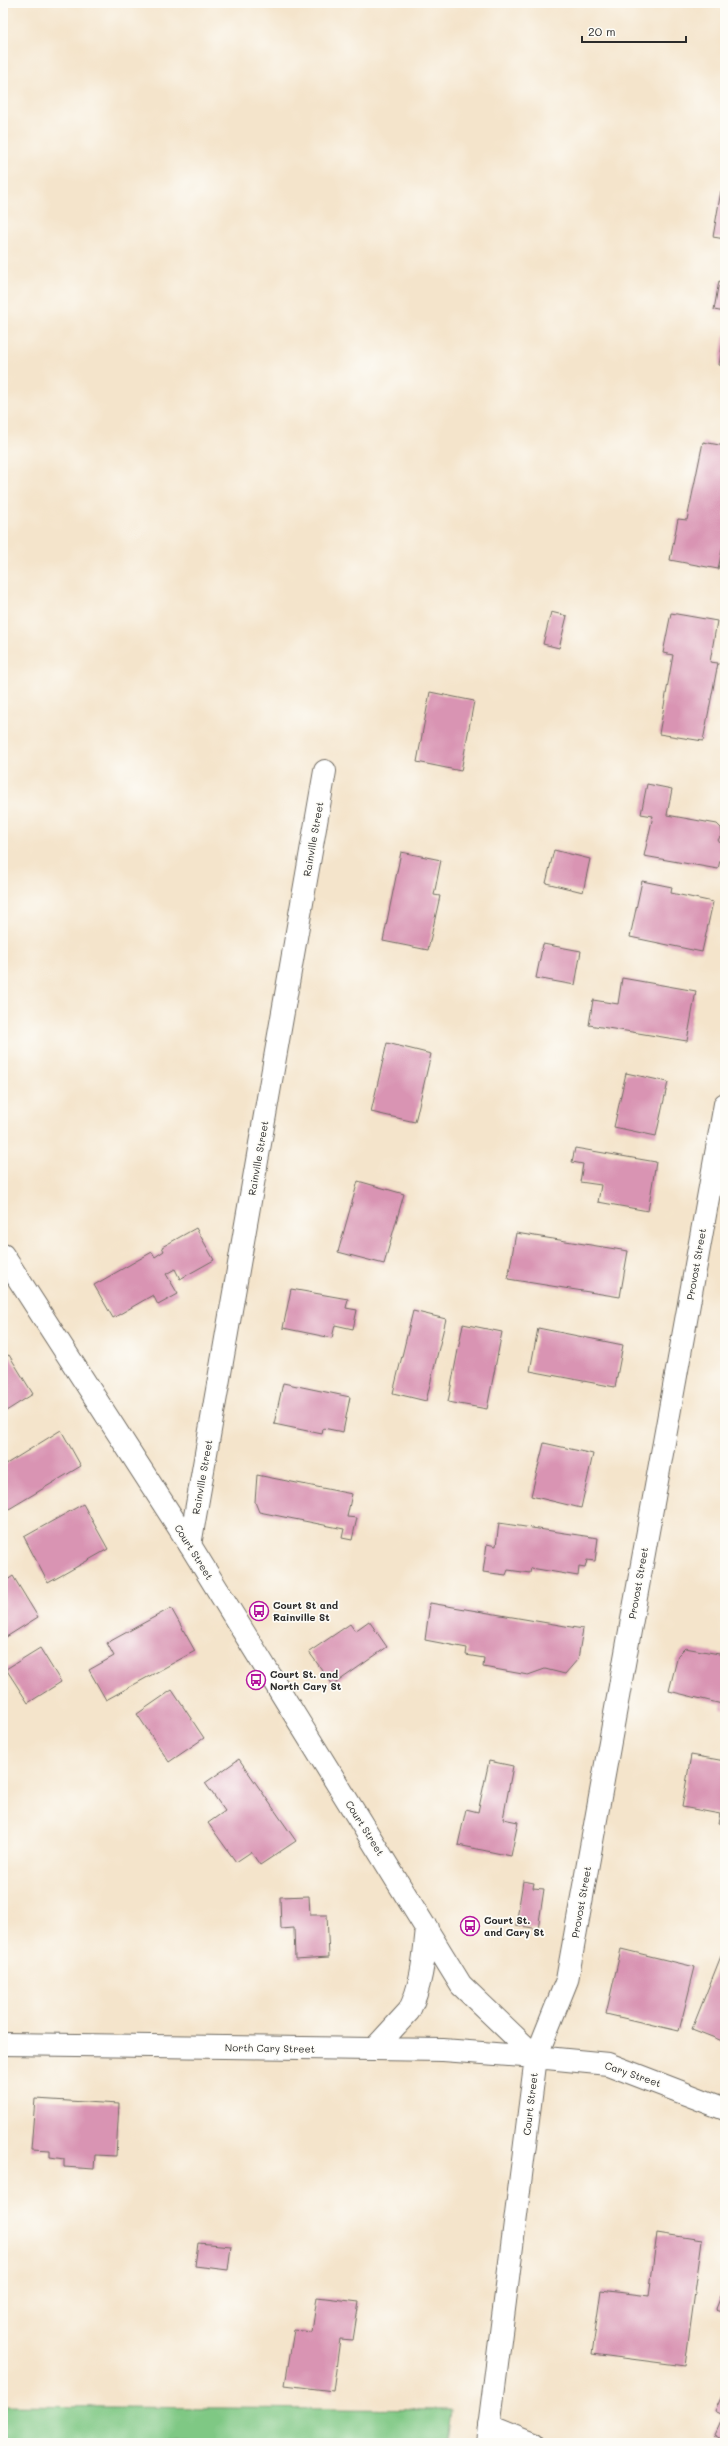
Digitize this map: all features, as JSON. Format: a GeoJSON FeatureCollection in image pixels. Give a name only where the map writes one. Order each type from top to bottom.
{"type":"FeatureCollection","features":[{"type":"Feature","properties":{"kind":"street","name":"Rainville Street"},"geometry":{"type":"LineString","coordinates":[[190,1545],[325,771]]}},
{"type":"Feature","properties":{"kind":"street","name":"Provost Street"},"geometry":{"type":"LineString","coordinates":[[536,2057],[567,1980],[725,1104]]}},
{"type":"Feature","properties":{"kind":"street","name":"Court Street"},"geometry":{"type":"LineString","coordinates":[[3,1255],[190,1545],[462,1985],[536,2057],[488,2434]]}},
{"type":"Feature","properties":{"kind":"street"},"geometry":{"type":"LineString","coordinates":[[374,2049],[409,2011],[413,2004],[421,1980],[426,1928]]}},
{"type":"Feature","properties":{"kind":"street","name":"North Cary Street"},"geometry":{"type":"LineString","coordinates":[[3,2044],[444,2050],[536,2057]]}},
{"type":"Feature","properties":{"kind":"street","name":"Cary Street"},"geometry":{"type":"LineString","coordinates":[[536,2057],[608,2064],[725,2109]]}},
{"type":"Feature","properties":{"kind":"street"},"geometry":{"type":"LineString","coordinates":[[488,2434],[534,2443]]}},
{"type":"Feature","properties":{"kind":"green space"},"geometry":{"type":"Polygon","coordinates":[[[3,2406],[451,2410],[447,2443],[3,2443],[3,2406]]]}},
{"type":"Feature","properties":{"kind":"building"},"geometry":{"type":"Polygon","coordinates":[[[721,191],[725,192],[725,239],[713,237],[721,191]]]}},
{"type":"Feature","properties":{"kind":"building"},"geometry":{"type":"Polygon","coordinates":[[[719,281],[725,283],[725,312],[714,310],[719,281]]]}},
{"type":"Feature","properties":{"kind":"building"},"geometry":{"type":"Polygon","coordinates":[[[725,335],[725,366],[719,365],[725,335]]]}},
{"type":"Feature","properties":{"kind":"building"},"geometry":{"type":"Polygon","coordinates":[[[703,442],[725,446],[725,536],[718,569],[670,560],[678,519],[687,520],[703,442]]]}},
{"type":"Feature","properties":{"kind":"building"},"geometry":{"type":"Polygon","coordinates":[[[551,612],[567,616],[559,648],[543,644],[551,612]]]}},
{"type":"Feature","properties":{"kind":"building"},"geometry":{"type":"Polygon","coordinates":[[[671,613],[717,621],[710,662],[718,663],[703,741],[659,734],[673,655],[663,653],[671,613]]]}},
{"type":"Feature","properties":{"kind":"building"},"geometry":{"type":"Polygon","coordinates":[[[430,692],[474,701],[461,771],[417,762],[430,692]]]}},
{"type":"Feature","properties":{"kind":"building"},"geometry":{"type":"Polygon","coordinates":[[[647,784],[672,789],[667,815],[717,824],[721,828],[722,834],[718,840],[723,848],[718,869],[644,856],[653,816],[641,814],[647,784]]]}},
{"type":"Feature","properties":{"kind":"building"},"geometry":{"type":"Polygon","coordinates":[[[554,850],[590,859],[583,892],[546,883],[554,850]]]}},
{"type":"Feature","properties":{"kind":"building"},"geometry":{"type":"Polygon","coordinates":[[[401,852],[441,860],[434,895],[440,896],[428,950],[383,941],[401,852]]]}},
{"type":"Feature","properties":{"kind":"building"},"geometry":{"type":"Polygon","coordinates":[[[642,881],[672,887],[671,893],[713,902],[702,952],[630,937],[642,881]]]}},
{"type":"Feature","properties":{"kind":"building"},"geometry":{"type":"Polygon","coordinates":[[[543,944],[581,951],[575,985],[536,978],[543,944]]]}},
{"type":"Feature","properties":{"kind":"building"},"geometry":{"type":"Polygon","coordinates":[[[622,978],[696,991],[687,1041],[589,1025],[593,1000],[618,1004],[622,978]]]}},
{"type":"Feature","properties":{"kind":"building"},"geometry":{"type":"Polygon","coordinates":[[[387,1043],[431,1054],[415,1122],[371,1112],[387,1043]]]}},
{"type":"Feature","properties":{"kind":"building"},"geometry":{"type":"Polygon","coordinates":[[[626,1073],[668,1082],[656,1136],[614,1127],[626,1073]]]}},
{"type":"Feature","properties":{"kind":"building"},"geometry":{"type":"Polygon","coordinates":[[[575,1148],[656,1162],[648,1211],[598,1202],[601,1185],[580,1182],[583,1164],[572,1162],[575,1148]]]}},
{"type":"Feature","properties":{"kind":"building"},"geometry":{"type":"Polygon","coordinates":[[[358,1181],[404,1194],[384,1264],[338,1252],[358,1181]]]}},
{"type":"Feature","properties":{"kind":"building"},"geometry":{"type":"Polygon","coordinates":[[[196,1228],[214,1260],[180,1279],[175,1269],[166,1274],[178,1294],[158,1305],[153,1295],[113,1318],[94,1285],[152,1252],[155,1257],[164,1251],[162,1247],[196,1228]]]}},
{"type":"Feature","properties":{"kind":"building"},"geometry":{"type":"Polygon","coordinates":[[[516,1233],[628,1251],[620,1297],[508,1279],[516,1233]]]}},
{"type":"Feature","properties":{"kind":"building"},"geometry":{"type":"Polygon","coordinates":[[[291,1289],[348,1299],[346,1308],[357,1310],[353,1329],[335,1325],[332,1338],[283,1328],[291,1289]]]}},
{"type":"Feature","properties":{"kind":"building"},"geometry":{"type":"Polygon","coordinates":[[[413,1311],[446,1319],[426,1401],[393,1393],[413,1311]]]}},
{"type":"Feature","properties":{"kind":"building"},"geometry":{"type":"Polygon","coordinates":[[[463,1324],[502,1332],[487,1409],[448,1402],[463,1324]]]}},
{"type":"Feature","properties":{"kind":"building"},"geometry":{"type":"Polygon","coordinates":[[[538,1328],[623,1345],[615,1387],[530,1371],[538,1328]]]}},
{"type":"Feature","properties":{"kind":"building"},"geometry":{"type":"Polygon","coordinates":[[[9,1355],[33,1394],[3,1413],[3,1358],[9,1355]]]}},
{"type":"Feature","properties":{"kind":"building"},"geometry":{"type":"Polygon","coordinates":[[[283,1383],[350,1397],[343,1432],[323,1428],[322,1434],[274,1424],[283,1383]]]}},
{"type":"Feature","properties":{"kind":"building"},"geometry":{"type":"Polygon","coordinates":[[[61,1430],[81,1466],[4,1512],[3,1466],[61,1430]]]}},
{"type":"Feature","properties":{"kind":"building"},"geometry":{"type":"Polygon","coordinates":[[[544,1443],[593,1454],[581,1508],[531,1496],[544,1443]]]}},
{"type":"Feature","properties":{"kind":"building"},"geometry":{"type":"Polygon","coordinates":[[[257,1475],[352,1494],[347,1517],[357,1518],[352,1540],[342,1538],[344,1529],[259,1512],[255,1502],[257,1475]]]}},
{"type":"Feature","properties":{"kind":"building"},"geometry":{"type":"Polygon","coordinates":[[[83,1504],[108,1549],[48,1583],[24,1537],[83,1504]]]}},
{"type":"Feature","properties":{"kind":"building"},"geometry":{"type":"Polygon","coordinates":[[[499,1523],[598,1538],[595,1561],[587,1560],[585,1568],[579,1567],[578,1576],[531,1568],[530,1573],[508,1570],[506,1575],[483,1572],[487,1544],[496,1546],[499,1523]]]}},
{"type":"Feature","properties":{"kind":"building"},"geometry":{"type":"Polygon","coordinates":[[[13,1576],[38,1617],[3,1639],[3,1583],[13,1576]]]}},
{"type":"Feature","properties":{"kind":"building"},"geometry":{"type":"Polygon","coordinates":[[[430,1603],[583,1629],[578,1659],[565,1674],[545,1669],[528,1675],[483,1667],[484,1658],[466,1655],[467,1648],[425,1640],[430,1603]]]}},
{"type":"Feature","properties":{"kind":"building"},"geometry":{"type":"Polygon","coordinates":[[[171,1608],[195,1651],[106,1700],[89,1670],[114,1656],[107,1643],[171,1608]]]}},
{"type":"Feature","properties":{"kind":"building"},"geometry":{"type":"Polygon","coordinates":[[[369,1621],[387,1647],[333,1685],[309,1652],[350,1624],[355,1631],[369,1621]]]}},
{"type":"Feature","properties":{"kind":"building"},"geometry":{"type":"Polygon","coordinates":[[[40,1648],[61,1682],[28,1703],[6,1669],[40,1648]]]}},
{"type":"Feature","properties":{"kind":"building"},"geometry":{"type":"Polygon","coordinates":[[[685,1648],[725,1655],[725,1710],[721,1709],[722,1704],[669,1691],[678,1655],[685,1648]]]}},
{"type":"Feature","properties":{"kind":"building"},"geometry":{"type":"Polygon","coordinates":[[[172,1690],[204,1738],[169,1762],[137,1714],[172,1690]]]}},
{"type":"Feature","properties":{"kind":"building"},"geometry":{"type":"Polygon","coordinates":[[[691,1755],[725,1761],[725,1824],[718,1823],[720,1814],[682,1807],[691,1755]]]}},
{"type":"Feature","properties":{"kind":"building"},"geometry":{"type":"Polygon","coordinates":[[[239,1759],[296,1841],[260,1865],[251,1852],[236,1862],[208,1823],[225,1811],[205,1783],[239,1759]]]}},
{"type":"Feature","properties":{"kind":"building"},"geometry":{"type":"Polygon","coordinates":[[[489,1761],[513,1766],[503,1819],[518,1822],[511,1856],[458,1845],[466,1809],[478,1812],[489,1761]]]}},
{"type":"Feature","properties":{"kind":"building"},"geometry":{"type":"Polygon","coordinates":[[[523,1881],[534,1883],[533,1888],[544,1889],[538,1929],[516,1925],[523,1881]]]}},
{"type":"Feature","properties":{"kind":"building"},"geometry":{"type":"Polygon","coordinates":[[[309,1896],[310,1915],[327,1915],[329,1957],[295,1959],[294,1928],[281,1929],[280,1897],[309,1896]]]}},
{"type":"Feature","properties":{"kind":"building"},"geometry":{"type":"Polygon","coordinates":[[[725,1946],[725,2042],[692,2029],[725,1946]]]}},
{"type":"Feature","properties":{"kind":"building"},"geometry":{"type":"Polygon","coordinates":[[[621,1949],[695,1967],[679,2031],[606,2014],[621,1949]]]}},
{"type":"Feature","properties":{"kind":"building"},"geometry":{"type":"Polygon","coordinates":[[[35,2099],[119,2104],[116,2156],[95,2155],[94,2169],[64,2167],[64,2159],[50,2157],[50,2150],[31,2149],[35,2099]]]}},
{"type":"Feature","properties":{"kind":"building"},"geometry":{"type":"Polygon","coordinates":[[[657,2233],[702,2240],[685,2366],[592,2354],[601,2290],[649,2296],[657,2233]]]}},
{"type":"Feature","properties":{"kind":"building"},"geometry":{"type":"Polygon","coordinates":[[[198,2243],[231,2246],[228,2270],[195,2266],[198,2243]]]}},
{"type":"Feature","properties":{"kind":"building"},"geometry":{"type":"Polygon","coordinates":[[[725,2283],[725,2312],[715,2309],[725,2283]]]}},
{"type":"Feature","properties":{"kind":"building"},"geometry":{"type":"Polygon","coordinates":[[[317,2297],[359,2302],[353,2340],[340,2339],[333,2391],[285,2385],[294,2330],[312,2332],[317,2297]]]}},
{"type":"Feature","properties":{"kind":"building"},"geometry":{"type":"Polygon","coordinates":[[[724,2391],[725,2441],[714,2435],[723,2415],[715,2411],[724,2391]]]}},
{"type":"Feature","properties":{"kind":"place","name":"Court St and Rainville St"},"geometry":{"type":"Point","coordinates":[259,1611]}},
{"type":"Feature","properties":{"kind":"place","name":"Court St. and North Cary St"},"geometry":{"type":"Point","coordinates":[256,1680]}},
{"type":"Feature","properties":{"kind":"place","name":"Court St. and Cary St"},"geometry":{"type":"Point","coordinates":[470,1926]}}]}
